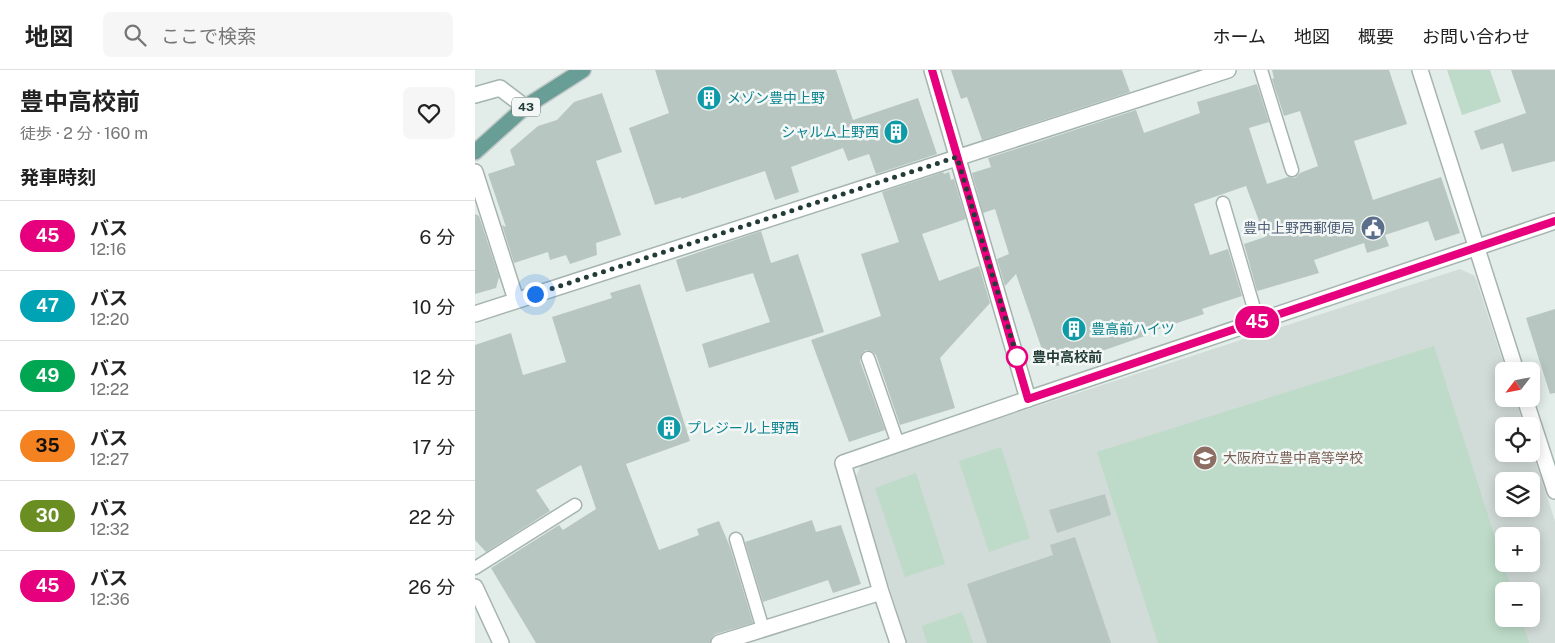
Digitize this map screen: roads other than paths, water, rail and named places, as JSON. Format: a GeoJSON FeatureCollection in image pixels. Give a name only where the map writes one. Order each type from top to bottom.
{"type":"FeatureCollection","features":[{"type":"Feature","properties":{"kind":"main road","name":"43"},"geometry":{"type":"LineString","coordinates":[[475,152],[525,107],[583,70]]}},
{"type":"Feature","properties":{"kind":"street"},"geometry":{"type":"LineString","coordinates":[[931,70],[1028,399]]}},
{"type":"Feature","properties":{"kind":"street"},"geometry":{"type":"LineString","coordinates":[[475,314],[1228,70]]}},
{"type":"Feature","properties":{"kind":"street"},"geometry":{"type":"LineString","coordinates":[[1420,70],[1513,362]]}},
{"type":"Feature","properties":{"kind":"street"},"geometry":{"type":"LineString","coordinates":[[475,96],[500,88],[525,107]]}},
{"type":"Feature","properties":{"kind":"street"},"geometry":{"type":"LineString","coordinates":[[475,172],[517,300]]}},
{"type":"Feature","properties":{"kind":"street"},"geometry":{"type":"LineString","coordinates":[[898,643],[843,463],[1555,221]]}},
{"type":"Feature","properties":{"kind":"street"},"geometry":{"type":"LineString","coordinates":[[1528,408],[1555,489]]}},
{"type":"Feature","properties":{"kind":"street"},"geometry":{"type":"LineString","coordinates":[[475,587],[501,643]]}},
{"type":"Feature","properties":{"kind":"street"},"geometry":{"type":"LineString","coordinates":[[719,643],[881,592]]}},
{"type":"Feature","properties":{"kind":"lane"},"geometry":{"type":"LineString","coordinates":[[1261,70],[1292,170]]}},
{"type":"Feature","properties":{"kind":"lane"},"geometry":{"type":"LineString","coordinates":[[1223,204],[1258,322]]}},
{"type":"Feature","properties":{"kind":"lane"},"geometry":{"type":"LineString","coordinates":[[868,358],[897,444]]}},
{"type":"Feature","properties":{"kind":"lane"},"geometry":{"type":"LineString","coordinates":[[475,568],[575,505]]}},
{"type":"Feature","properties":{"kind":"lane"},"geometry":{"type":"LineString","coordinates":[[736,539],[763,629]]}},
{"type":"Feature","properties":{"kind":"place","name":"メゾン豊中上野"},"geometry":{"type":"Point","coordinates":[709,98]}},
{"type":"Feature","properties":{"kind":"place","name":"シャルム上野西"},"geometry":{"type":"Point","coordinates":[896,132]}},
{"type":"Feature","properties":{"kind":"place","name":"豊中上野西郵便局"},"geometry":{"type":"Point","coordinates":[1373,228]}},
{"type":"Feature","properties":{"kind":"place","name":"豊高前ハイツ"},"geometry":{"type":"Point","coordinates":[1074,329]}},
{"type":"Feature","properties":{"kind":"place","name":"豊中高校前"},"geometry":{"type":"Point","coordinates":[1017,357]}},
{"type":"Feature","properties":{"kind":"place","name":"プレジール上野西"},"geometry":{"type":"Point","coordinates":[669,428]}},
{"type":"Feature","properties":{"kind":"place","name":"大阪府立豊中高等学校"},"geometry":{"type":"Point","coordinates":[1205,458]}}]}
